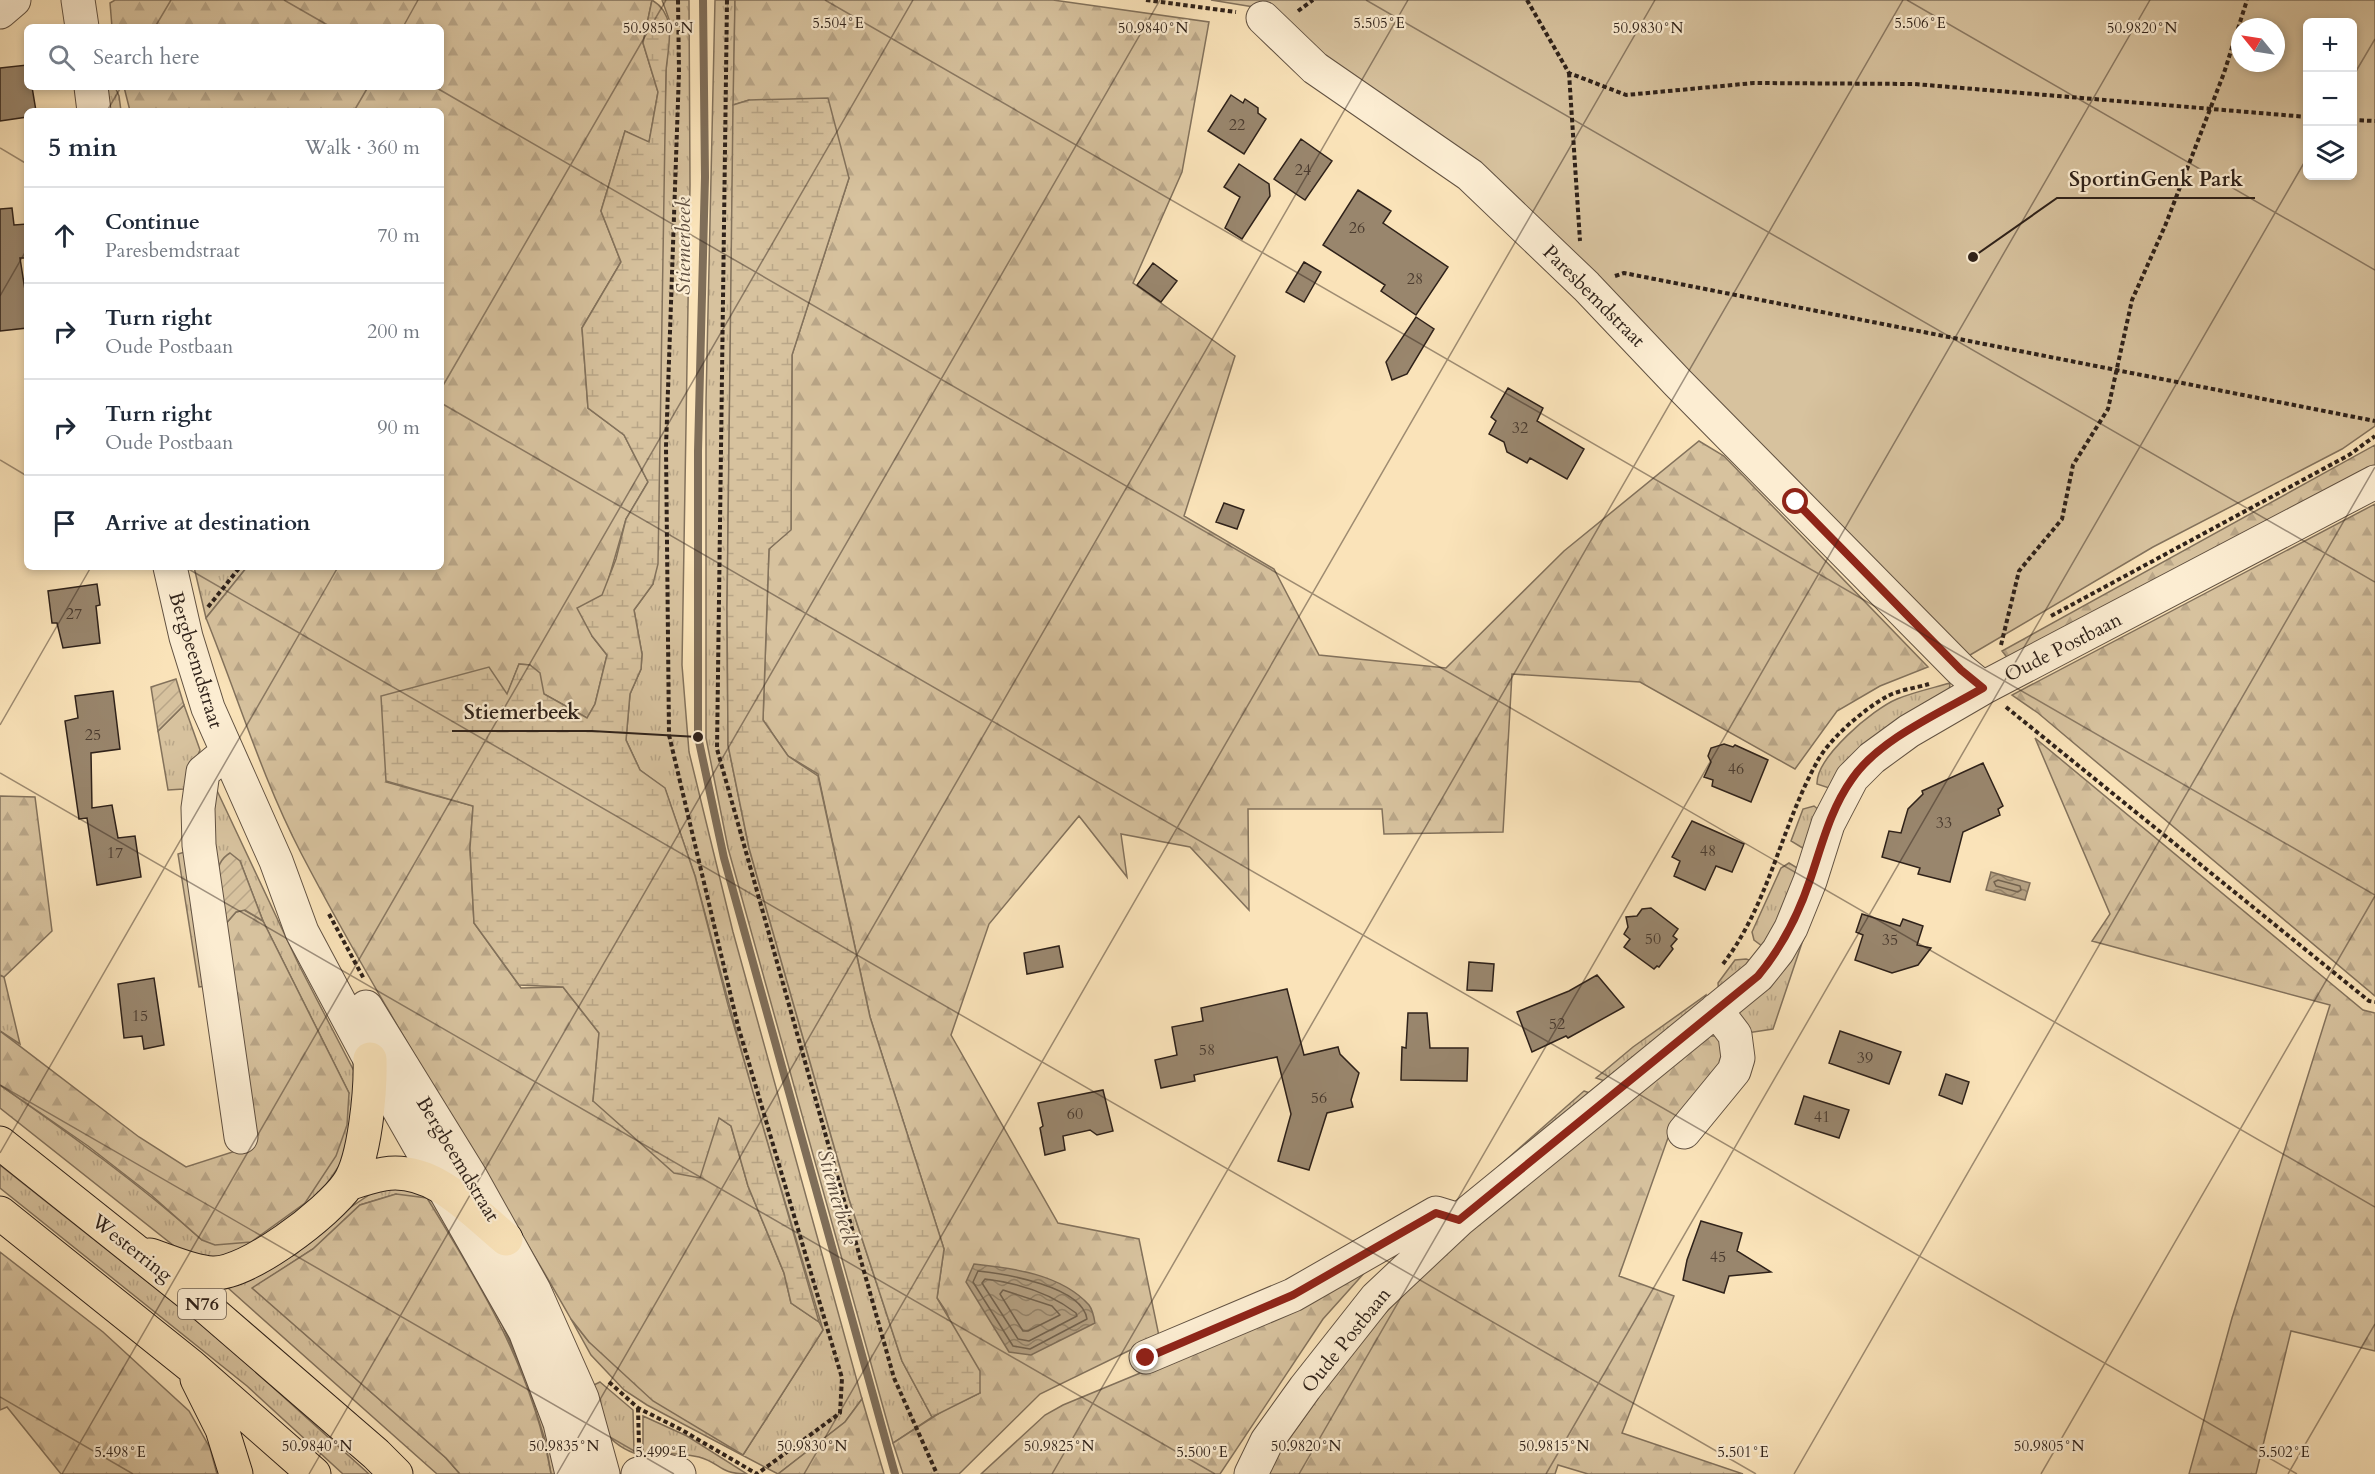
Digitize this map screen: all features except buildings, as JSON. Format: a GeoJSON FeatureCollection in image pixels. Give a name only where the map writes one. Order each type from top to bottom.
{"type":"FeatureCollection","features":[{"type":"Feature","properties":{"kind":"highway"},"geometry":{"type":"LineString","coordinates":[[136,1252],[212,1273],[240,1266],[276,1247],[312,1220],[348,1184],[363,1141],[371,1085],[370,1059]]}},
{"type":"Feature","properties":{"kind":"highway","name":"Westerring"},"geometry":{"type":"LineString","coordinates":[[0,1143],[214,1314],[396,1474]]}},
{"type":"Feature","properties":{"kind":"highway"},"geometry":{"type":"LineString","coordinates":[[348,1184],[386,1173],[422,1176],[447,1190],[506,1239]]}},
{"type":"Feature","properties":{"kind":"highway","name":"N76"},"geometry":{"type":"LineString","coordinates":[[0,1213],[191,1366],[314,1474]]}},
{"type":"Feature","properties":{"kind":"highway"},"geometry":{"type":"LineString","coordinates":[[191,1366],[222,1428],[236,1474]]}},
{"type":"Feature","properties":{"kind":"street"},"geometry":{"type":"LineString","coordinates":[[0,12],[14,0]]}},
{"type":"Feature","properties":{"kind":"street"},"geometry":{"type":"LineString","coordinates":[[78,0],[82,24]]}},
{"type":"Feature","properties":{"kind":"street","name":"Paresbemdstraat"},"geometry":{"type":"LineString","coordinates":[[1263,18],[1315,68],[1470,175],[1580,280],[1678,383],[1961,670],[1983,688]]}},
{"type":"Feature","properties":{"kind":"street"},"geometry":{"type":"LineString","coordinates":[[91,90],[94,108]]}},
{"type":"Feature","properties":{"kind":"street","name":"Oude Postbaan"},"geometry":{"type":"LineString","coordinates":[[1251,1474],[1267,1442],[1305,1388],[1376,1298],[1459,1220],[1758,976],[1778,951],[1810,881],[1828,824],[1852,778],[1872,758],[1909,731],[1983,688],[2375,482]]}},
{"type":"Feature","properties":{"kind":"street","name":"Bergbeemdstraat"},"geometry":{"type":"LineString","coordinates":[[171,570],[186,637],[208,708],[226,753],[276,861],[302,932],[370,1059],[447,1190],[525,1331],[560,1422],[572,1474]]}},
{"type":"Feature","properties":{"kind":"street","name":"Bergbeemdstraat"},"geometry":{"type":"LineString","coordinates":[[226,753],[203,772],[198,808],[199,845],[241,1137]]}},
{"type":"Feature","properties":{"kind":"street","name":"Bergbeemdstraat"},"geometry":{"type":"LineString","coordinates":[[276,861],[472,1179],[534,1290],[582,1398],[603,1474]]}},
{"type":"Feature","properties":{"kind":"street"},"geometry":{"type":"LineString","coordinates":[[1684,1132],[1734,1071],[1738,1058],[1735,1035],[1716,1010]]}},
{"type":"Feature","properties":{"kind":"street","name":"Oude Postbaan"},"geometry":{"type":"LineString","coordinates":[[1146,1358],[1293,1295],[1436,1213],[1459,1220]]}},
{"type":"Feature","properties":{"kind":"street"},"geometry":{"type":"LineString","coordinates":[[639,1463],[679,1474]]}},
{"type":"Feature","properties":{"kind":"path"},"geometry":{"type":"LineString","coordinates":[[605,1379],[638,1408],[680,1428],[757,1474],[840,1413],[842,1378],[738,1026],[669,735],[666,447],[679,72],[678,0]]}},
{"type":"Feature","properties":{"kind":"path"},"geometry":{"type":"LineString","coordinates":[[727,0],[717,749],[894,1378],[937,1474]]}},
{"type":"Feature","properties":{"kind":"path"},"geometry":{"type":"LineString","coordinates":[[1146,0],[1236,12],[1263,18]]}},
{"type":"Feature","properties":{"kind":"path"},"geometry":{"type":"LineString","coordinates":[[1527,0],[1569,74],[1581,232],[1580,280],[1624,273],[2375,421]]}},
{"type":"Feature","properties":{"kind":"path"},"geometry":{"type":"LineString","coordinates":[[2001,646],[2019,571],[2062,519],[2073,465],[2108,409],[2132,300],[2165,226],[2210,110],[2247,0]]}},
{"type":"Feature","properties":{"kind":"path"},"geometry":{"type":"LineString","coordinates":[[1569,74],[1626,95],[1754,83],[1914,84],[2303,117]]}},
{"type":"Feature","properties":{"kind":"path"},"geometry":{"type":"LineString","coordinates":[[2357,120],[2375,121]]}},
{"type":"Feature","properties":{"kind":"path"},"geometry":{"type":"LineString","coordinates":[[186,637],[238,570]]}},
{"type":"Feature","properties":{"kind":"path"},"geometry":{"type":"LineString","coordinates":[[1983,688],[2369,1001],[2375,1002]]}},
{"type":"Feature","properties":{"kind":"path"},"geometry":{"type":"LineString","coordinates":[[638,1408],[639,1463]]}},
{"type":"Feature","properties":{"kind":"green space"},"geometry":{"type":"Polygon","coordinates":[[[115,0],[652,0],[643,43],[658,92],[649,143],[625,131],[601,211],[621,262],[582,328],[588,408],[624,435],[648,482],[626,519],[592,636],[607,655],[595,704],[587,718],[544,694],[530,665],[519,664],[507,695],[386,782],[473,806],[470,848],[474,923],[521,988],[563,987],[599,1033],[593,1101],[719,1118],[731,1126],[748,1186],[784,1273],[791,1303],[819,1322],[823,1330],[743,1455],[653,1401],[589,1342],[571,1319],[399,1029],[301,853],[262,767],[206,618],[245,570],[444,570],[444,108],[129,108],[125,90],[444,90],[444,24],[112,24],[110,3],[115,0]]]}},
{"type":"Feature","properties":{"kind":"green space"},"geometry":{"type":"Polygon","coordinates":[[[652,0],[665,14],[670,32],[666,71],[658,564],[653,584],[634,610],[642,654],[641,669],[630,694],[626,740],[640,770],[665,788],[695,876],[728,1005],[819,1322],[791,1303],[784,1273],[748,1186],[731,1126],[719,1118],[700,1178],[674,1173],[593,1101],[599,1033],[563,987],[519,985],[474,923],[470,848],[473,806],[386,781],[381,696],[489,667],[507,694],[519,664],[530,665],[540,673],[544,694],[587,718],[595,704],[607,655],[592,636],[577,608],[602,595],[616,559],[626,519],[648,482],[624,435],[588,408],[582,328],[621,262],[601,211],[625,131],[649,142],[658,92],[643,43],[652,0]]]}},
{"type":"Feature","properties":{"kind":"green space"},"geometry":{"type":"Polygon","coordinates":[[[662,0],[689,0],[690,185],[682,665],[689,752],[733,932],[862,1399],[845,1422],[778,1474],[647,1405],[624,1390],[591,1355],[571,1319],[589,1342],[743,1455],[823,1330],[753,1094],[695,876],[665,789],[640,770],[626,740],[630,694],[641,669],[642,654],[634,610],[653,584],[666,71],[670,22],[662,0]]]}},
{"type":"Feature","properties":{"kind":"green space"},"geometry":{"type":"Polygon","coordinates":[[[715,0],[735,0],[727,610],[728,745],[749,848],[849,1199],[902,1361],[932,1417],[893,1443],[728,848],[706,738],[706,401],[715,0]]]}},
{"type":"Feature","properties":{"kind":"green space"},"geometry":{"type":"Polygon","coordinates":[[[735,0],[1053,0],[1209,22],[1182,172],[1133,283],[1235,356],[1184,516],[1274,569],[1319,655],[1446,668],[1564,551],[1699,441],[1724,456],[1928,667],[1880,686],[1837,711],[1795,769],[1640,682],[1512,674],[1503,832],[1384,834],[1382,809],[1248,809],[1249,910],[1190,847],[1121,834],[1127,877],[1079,816],[989,924],[951,1035],[1058,1223],[1139,1239],[1159,1336],[1040,1394],[959,1474],[903,1474],[893,1443],[944,1410],[980,1393],[946,1311],[937,1298],[944,1249],[870,1017],[818,774],[788,756],[763,720],[769,549],[791,529],[792,355],[849,178],[749,100],[733,105],[735,0]]]}},
{"type":"Feature","properties":{"kind":"green space"},"geometry":{"type":"Polygon","coordinates":[[[1211,0],[2375,0],[2375,426],[2342,449],[2153,547],[1965,658],[1346,71],[1266,9],[1211,0]]]}},
{"type":"Feature","properties":{"kind":"green space"},"geometry":{"type":"Polygon","coordinates":[[[106,90],[116,90],[121,108],[110,108],[106,90]]]}},
{"type":"Feature","properties":{"kind":"green space"},"geometry":{"type":"Polygon","coordinates":[[[828,98],[849,178],[792,355],[791,530],[769,549],[763,720],[788,756],[818,776],[870,1017],[944,1249],[937,1298],[980,1371],[980,1393],[932,1417],[902,1361],[849,1199],[749,848],[728,745],[727,610],[733,105],[749,100],[828,98]]]}},
{"type":"Feature","properties":{"kind":"green space"},"geometry":{"type":"Polygon","coordinates":[[[2375,445],[2375,474],[2013,665],[2002,651],[2375,445]]]}},
{"type":"Feature","properties":{"kind":"green space"},"geometry":{"type":"Polygon","coordinates":[[[2375,504],[2375,996],[2038,713],[2012,695],[2375,504]]]}},
{"type":"Feature","properties":{"kind":"green space"},"geometry":{"type":"Polygon","coordinates":[[[195,570],[245,570],[206,618],[195,570]]]}},
{"type":"Feature","properties":{"kind":"green space"},"geometry":{"type":"Polygon","coordinates":[[[176,679],[184,705],[158,731],[151,687],[176,679]]]}},
{"type":"Feature","properties":{"kind":"green space"},"geometry":{"type":"Polygon","coordinates":[[[1950,683],[1949,693],[1829,788],[1817,784],[1819,773],[1836,748],[1874,713],[1897,699],[1950,683]]]}},
{"type":"Feature","properties":{"kind":"green space"},"geometry":{"type":"Polygon","coordinates":[[[184,705],[200,750],[184,789],[168,790],[158,731],[184,705]]]}},
{"type":"Feature","properties":{"kind":"green space"},"geometry":{"type":"Polygon","coordinates":[[[2035,738],[2363,1010],[2375,1013],[2375,1351],[2291,1331],[2256,1474],[2189,1474],[2232,1318],[2330,1005],[2092,941],[2110,914],[2035,738]]]}},
{"type":"Feature","properties":{"kind":"green space"},"geometry":{"type":"Polygon","coordinates":[[[212,780],[299,965],[356,1075],[356,1114],[341,1163],[322,1191],[265,1243],[215,1261],[183,1253],[0,1108],[0,1085],[103,1160],[202,1240],[349,1093],[263,921],[240,861],[215,874],[212,780]]]}},
{"type":"Feature","properties":{"kind":"green space"},"geometry":{"type":"Polygon","coordinates":[[[0,796],[35,797],[52,931],[4,977],[0,975],[0,796]]]}},
{"type":"Feature","properties":{"kind":"green space"},"geometry":{"type":"Polygon","coordinates":[[[1814,806],[1819,810],[1806,850],[1791,841],[1803,809],[1814,806]]]}},
{"type":"Feature","properties":{"kind":"green space"},"geometry":{"type":"Polygon","coordinates":[[[188,851],[206,986],[199,987],[178,854],[188,851]]]}},
{"type":"Feature","properties":{"kind":"green space"},"geometry":{"type":"Polygon","coordinates":[[[230,853],[240,861],[263,921],[245,910],[236,912],[223,927],[216,877],[218,867],[230,853]]]}},
{"type":"Feature","properties":{"kind":"green space"},"geometry":{"type":"Polygon","coordinates":[[[1789,863],[1799,869],[1788,915],[1762,946],[1754,940],[1752,932],[1781,868],[1789,863]]]}},
{"type":"Feature","properties":{"kind":"green space"},"geometry":{"type":"Polygon","coordinates":[[[244,910],[263,921],[349,1093],[347,1125],[336,1156],[305,1203],[251,1242],[215,1245],[202,1240],[151,1195],[88,1146],[0,1085],[0,1031],[139,1137],[186,1167],[245,1148],[223,927],[236,912],[244,910]]]}},
{"type":"Feature","properties":{"kind":"green space"},"geometry":{"type":"Polygon","coordinates":[[[1805,934],[1773,1029],[1747,1033],[1732,1012],[1805,934]]]}},
{"type":"Feature","properties":{"kind":"green space"},"geometry":{"type":"Polygon","coordinates":[[[1735,960],[1752,961],[1719,996],[1718,983],[1735,960]]]}},
{"type":"Feature","properties":{"kind":"green space"},"geometry":{"type":"Polygon","coordinates":[[[0,975],[4,977],[20,1044],[0,1031],[0,975]]]}},
{"type":"Feature","properties":{"kind":"green space"},"geometry":{"type":"Polygon","coordinates":[[[1706,995],[1706,1006],[1613,1084],[1596,1078],[1633,1047],[1706,995]]]}},
{"type":"Feature","properties":{"kind":"green space"},"geometry":{"type":"Polygon","coordinates":[[[1703,1036],[1717,1036],[1729,1061],[1669,1135],[1619,1276],[1674,1296],[1622,1433],[1743,1474],[1588,1474],[1558,1465],[1555,1474],[1264,1474],[1359,1340],[1421,1276],[1479,1220],[1703,1036]]]}},
{"type":"Feature","properties":{"kind":"green space"},"geometry":{"type":"Polygon","coordinates":[[[1584,1091],[1593,1094],[1490,1174],[1584,1091]]]}},
{"type":"Feature","properties":{"kind":"green space"},"geometry":{"type":"Polygon","coordinates":[[[0,1165],[216,1336],[369,1474],[343,1474],[247,1386],[0,1188],[0,1165]]]}},
{"type":"Feature","properties":{"kind":"green space"},"geometry":{"type":"Polygon","coordinates":[[[392,1188],[427,1191],[467,1259],[486,1293],[504,1328],[521,1363],[548,1436],[557,1474],[551,1474],[545,1440],[526,1380],[502,1325],[474,1274],[396,1194],[360,1205],[313,1249],[253,1288],[446,1458],[460,1474],[437,1474],[228,1288],[296,1254],[333,1219],[372,1193],[392,1188]]]}},
{"type":"Feature","properties":{"kind":"green space"},"geometry":{"type":"Polygon","coordinates":[[[396,1194],[427,1198],[467,1263],[503,1330],[518,1364],[543,1436],[551,1474],[460,1474],[446,1458],[252,1288],[313,1249],[360,1205],[396,1194]]]}},
{"type":"Feature","properties":{"kind":"green space"},"geometry":{"type":"Polygon","coordinates":[[[0,1252],[103,1332],[189,1411],[210,1448],[217,1474],[61,1474],[7,1407],[0,1410],[0,1252]]]}},
{"type":"Feature","properties":{"kind":"green space"},"geometry":{"type":"Polygon","coordinates":[[[1375,1261],[1323,1319],[1220,1474],[981,1474],[1045,1415],[1063,1405],[1191,1352],[1375,1261]]]}},
{"type":"Feature","properties":{"kind":"green space"},"geometry":{"type":"Polygon","coordinates":[[[600,1382],[633,1410],[634,1453],[615,1442],[603,1427],[595,1409],[590,1387],[600,1382]]]}},
{"type":"Feature","properties":{"kind":"green space"},"geometry":{"type":"Polygon","coordinates":[[[862,1399],[884,1474],[778,1474],[845,1422],[862,1399]]]}},
{"type":"Feature","properties":{"kind":"green space"},"geometry":{"type":"Polygon","coordinates":[[[643,1416],[687,1436],[747,1474],[725,1470],[699,1457],[643,1454],[643,1416]]]}},
{"type":"Feature","properties":{"kind":"water"},"geometry":{"type":"Polygon","coordinates":[[[1991,872],[2030,883],[2025,900],[1986,890],[1991,872]]]}},
{"type":"Feature","properties":{"kind":"water"},"geometry":{"type":"Polygon","coordinates":[[[974,1264],[1035,1274],[1065,1286],[1089,1305],[1095,1323],[1031,1355],[1009,1352],[966,1282],[974,1264]]]}},
{"type":"Feature","properties":{"kind":"waterway","name":"Stiemerbeek"},"geometry":{"type":"LineString","coordinates":[[703,0],[705,177],[698,451],[698,737],[724,858],[895,1474]]}},
{"type":"Feature","properties":{"kind":"place","name":"SportinGenk Park"},"geometry":{"type":"Point","coordinates":[1973,257]}},
{"type":"Feature","properties":{"kind":"place","name":"Stiemerbeek"},"geometry":{"type":"Point","coordinates":[698,737]}},
{"type":"Feature","properties":{"kind":"route"},"geometry":{"type":"LineString","coordinates":[[1146,1358],[1293,1295],[1364,1257],[1436,1213],[1459,1220],[1758,976],[1778,951],[1791,928],[1810,881],[1828,824],[1852,778],[1872,758],[1909,731],[1983,688],[1961,670],[1796,502]]}}]}
